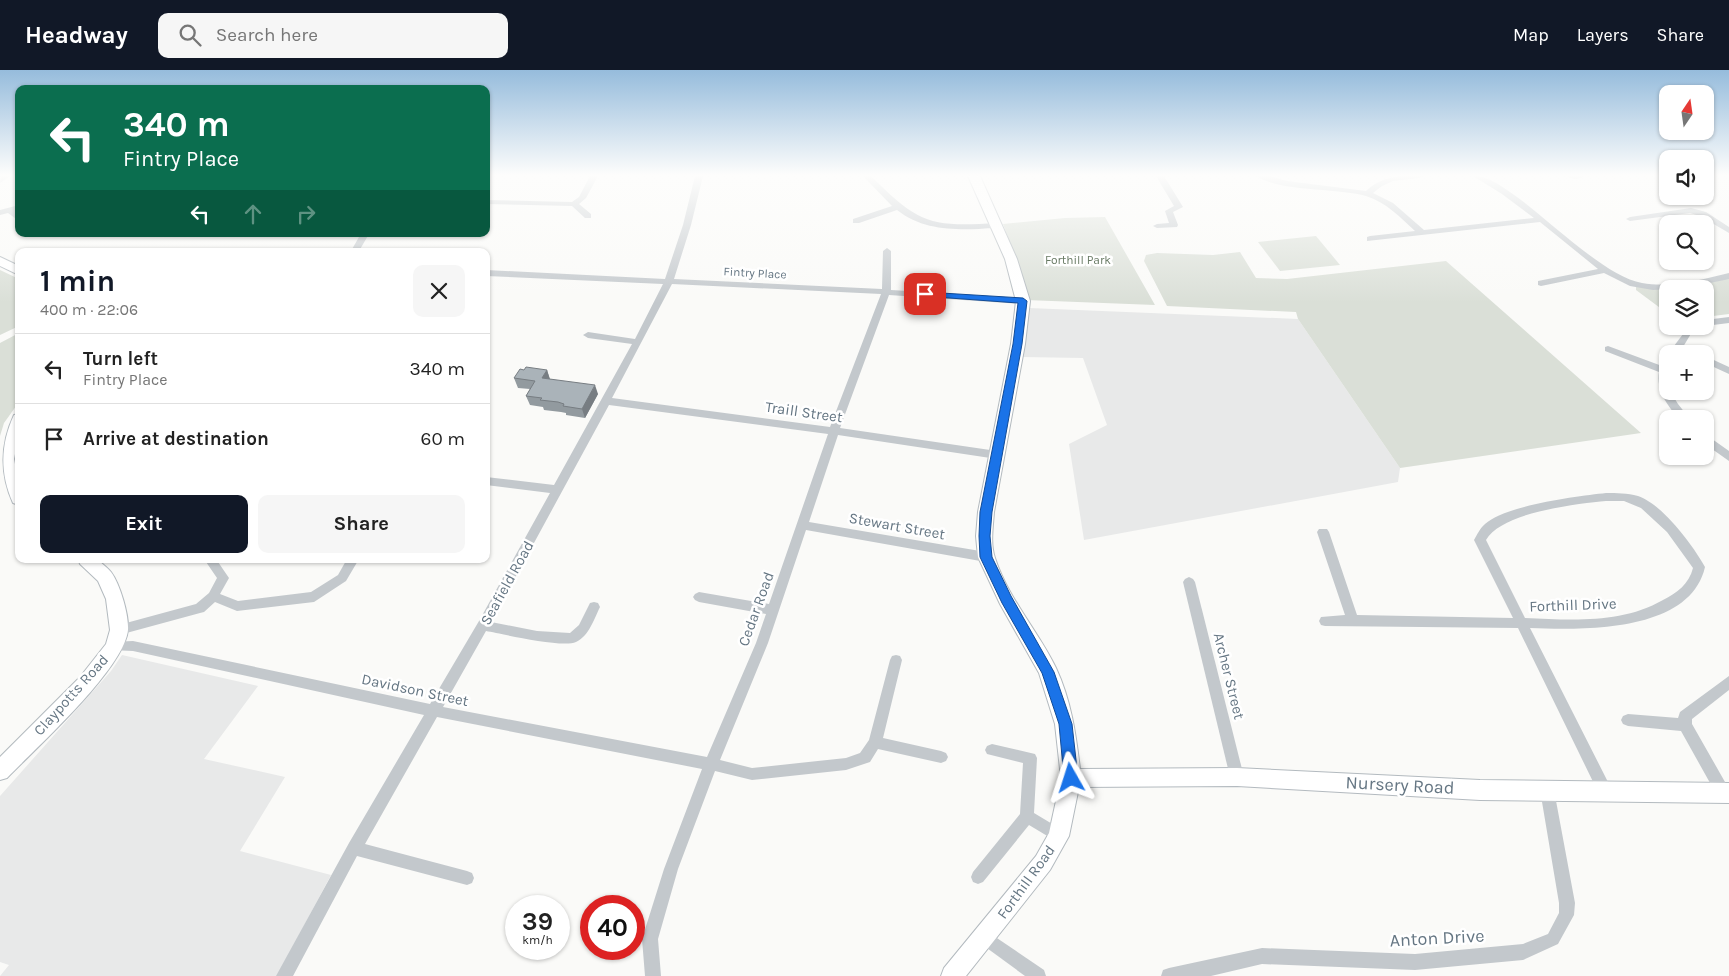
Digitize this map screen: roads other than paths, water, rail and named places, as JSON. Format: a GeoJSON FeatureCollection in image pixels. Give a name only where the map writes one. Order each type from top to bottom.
{"type":"FeatureCollection","features":[{"type":"Feature","properties":{"kind":"street","name":"Seafield Road"},"geometry":{"type":"LineString","coordinates":[[284,976],[354,848],[435,711],[638,342],[669,281],[689,218]]}},
{"type":"Feature","properties":{"kind":"street"},"geometry":{"type":"LineString","coordinates":[[856,221],[864,218]]}},
{"type":"Feature","properties":{"kind":"street"},"geometry":{"type":"LineString","coordinates":[[917,218],[936,226],[997,225]]}},
{"type":"Feature","properties":{"kind":"street","name":"Forthill Road"},"geometry":{"type":"LineString","coordinates":[[952,976],[985,938],[1043,863],[1059,836],[1071,778],[1066,724],[1048,672],[1006,599],[986,557],[984,536],[986,512],[1018,344],[1023,301],[1017,275],[994,218]]}},
{"type":"Feature","properties":{"kind":"street"},"geometry":{"type":"LineString","coordinates":[[1157,226],[1174,225],[1172,218]]}},
{"type":"Feature","properties":{"kind":"street"},"geometry":{"type":"LineString","coordinates":[[1406,218],[1421,232]]}},
{"type":"Feature","properties":{"kind":"street"},"geometry":{"type":"LineString","coordinates":[[1630,219],[1635,218]]}},
{"type":"Feature","properties":{"kind":"street"},"geometry":{"type":"LineString","coordinates":[[1710,218],[1729,231]]}},
{"type":"Feature","properties":{"kind":"street"},"geometry":{"type":"LineString","coordinates":[[1370,239],[1540,220],[1612,276],[1629,283],[1652,287],[1673,287],[1729,276]]}},
{"type":"Feature","properties":{"kind":"street"},"geometry":{"type":"LineString","coordinates":[[357,248],[364,237]]}},
{"type":"Feature","properties":{"kind":"street","name":"Cedar Road"},"geometry":{"type":"LineString","coordinates":[[653,976],[650,939],[671,869],[711,764],[762,643],[834,431],[886,292],[887,251]]}},
{"type":"Feature","properties":{"kind":"street"},"geometry":{"type":"LineString","coordinates":[[0,261],[15,268]]}},
{"type":"Feature","properties":{"kind":"street"},"geometry":{"type":"LineString","coordinates":[[1541,283],[1606,270]]}},
{"type":"Feature","properties":{"kind":"street","name":"Fintry Place"},"geometry":{"type":"LineString","coordinates":[[490,273],[886,292],[1023,301]]}},
{"type":"Feature","properties":{"kind":"street"},"geometry":{"type":"LineString","coordinates":[[1714,322],[1729,320]]}},
{"type":"Feature","properties":{"kind":"street"},"geometry":{"type":"LineString","coordinates":[[588,335],[638,342]]}},
{"type":"Feature","properties":{"kind":"street"},"geometry":{"type":"LineString","coordinates":[[1608,349],[1659,365]]}},
{"type":"Feature","properties":{"kind":"street"},"geometry":{"type":"LineString","coordinates":[[1714,364],[1729,371]]}},
{"type":"Feature","properties":{"kind":"street","name":"Traill Street"},"geometry":{"type":"LineString","coordinates":[[606,401],[834,431],[997,456]]}},
{"type":"Feature","properties":{"kind":"street"},"geometry":{"type":"LineString","coordinates":[[15,424],[11,429],[3,469],[15,494]]}},
{"type":"Feature","properties":{"kind":"street"},"geometry":{"type":"LineString","coordinates":[[1714,445],[1729,457]]}},
{"type":"Feature","properties":{"kind":"street"},"geometry":{"type":"LineString","coordinates":[[490,482],[558,490]]}},
{"type":"Feature","properties":{"kind":"street","name":"Forthill Drive"},"geometry":{"type":"LineString","coordinates":[[1325,621],[1353,620],[1520,623],[1583,624],[1630,619],[1665,606],[1689,589],[1699,576],[1699,566],[1666,524],[1648,507],[1635,499],[1614,497],[1561,502],[1510,515],[1489,526],[1480,540],[1520,623],[1605,791]]}},
{"type":"Feature","properties":{"kind":"street","name":"Stewart Street"},"geometry":{"type":"LineString","coordinates":[[803,525],[986,557]]}},
{"type":"Feature","properties":{"kind":"street"},"geometry":{"type":"LineString","coordinates":[[1323,532],[1353,620]]}},
{"type":"Feature","properties":{"kind":"street"},"geometry":{"type":"LineString","coordinates":[[90,563],[105,577],[115,599],[117,638],[200,608],[213,596],[223,578],[213,563]]}},
{"type":"Feature","properties":{"kind":"street"},"geometry":{"type":"LineString","coordinates":[[213,596],[237,606],[270,604],[314,597],[342,578],[351,563]]}},
{"type":"Feature","properties":{"kind":"street","name":"Archer Street"},"geometry":{"type":"LineString","coordinates":[[1189,582],[1237,777]]}},
{"type":"Feature","properties":{"kind":"street"},"geometry":{"type":"LineString","coordinates":[[699,597],[773,610]]}},
{"type":"Feature","properties":{"kind":"street"},"geometry":{"type":"LineString","coordinates":[[483,625],[537,636],[573,638],[583,629],[594,607]]}},
{"type":"Feature","properties":{"kind":"street","name":"Davidson Street"},"geometry":{"type":"LineString","coordinates":[[117,638],[133,646],[435,711],[711,764],[752,774],[846,764],[865,758],[875,742]]}},
{"type":"Feature","properties":{"kind":"street","name":"Claypotts Road"},"geometry":{"type":"LineString","coordinates":[[0,771],[87,683],[105,661],[117,638]]}},
{"type":"Feature","properties":{"kind":"street"},"geometry":{"type":"LineString","coordinates":[[896,660],[875,742],[941,757]]}},
{"type":"Feature","properties":{"kind":"street"},"geometry":{"type":"LineString","coordinates":[[1726,794],[1685,725],[1685,716],[1729,682]]}},
{"type":"Feature","properties":{"kind":"street"},"geometry":{"type":"LineString","coordinates":[[1628,720],[1685,725]]}},
{"type":"Feature","properties":{"kind":"street"},"geometry":{"type":"LineString","coordinates":[[978,877],[1026,816],[1030,758],[992,750]]}},
{"type":"Feature","properties":{"kind":"street","name":"Nursery Road"},"geometry":{"type":"LineString","coordinates":[[1071,778],[1237,777],[1480,790],[1726,794]]}},
{"type":"Feature","properties":{"kind":"street","name":"Anton Drive"},"geometry":{"type":"LineString","coordinates":[[1169,976],[1262,956],[1415,962],[1523,952],[1553,939],[1566,915],[1567,903],[1547,790]]}},
{"type":"Feature","properties":{"kind":"street"},"geometry":{"type":"LineString","coordinates":[[1026,816],[1059,836]]}},
{"type":"Feature","properties":{"kind":"street"},"geometry":{"type":"LineString","coordinates":[[354,848],[467,878]]}},
{"type":"Feature","properties":{"kind":"street"},"geometry":{"type":"LineString","coordinates":[[985,938],[1038,976]]}},
{"type":"Feature","properties":{"kind":"park label","name":"Forthill Park"},"geometry":{"type":"Point","coordinates":[1078,260]}}]}
